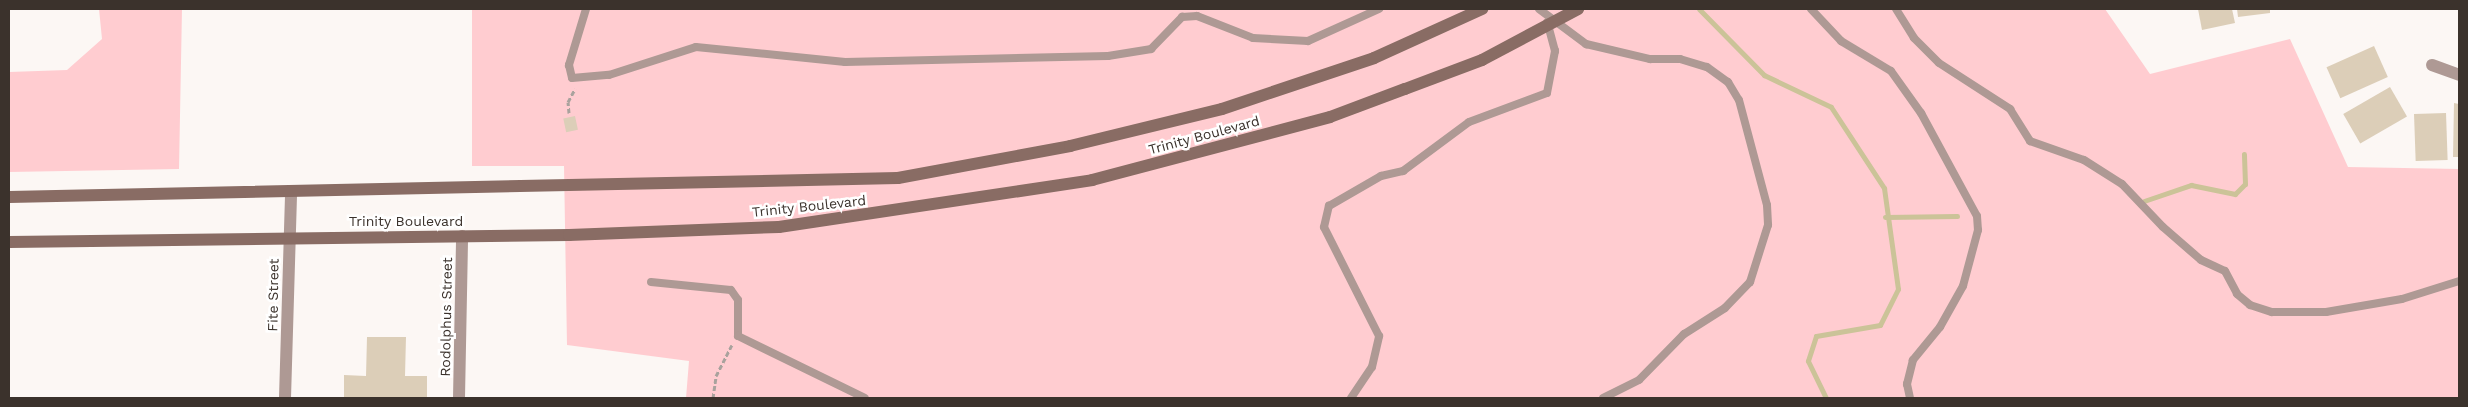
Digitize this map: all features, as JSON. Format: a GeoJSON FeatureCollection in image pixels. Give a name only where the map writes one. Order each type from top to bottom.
{"type":"FeatureCollection","features":[{"type":"Feature","properties":{"kind":"main road","name":"Trinity Boulevard"},"geometry":{"type":"LineString","coordinates":[[9,197],[898,178],[1070,146],[1222,109],[1374,58],[1482,9]]}},
{"type":"Feature","properties":{"kind":"main road","name":"Trinity Boulevard"},"geometry":{"type":"LineString","coordinates":[[9,242],[462,236],[778,227],[990,199],[1092,180],[1330,117],[1482,60],[1578,9]]}},
{"type":"Feature","properties":{"kind":"street"},"geometry":{"type":"LineString","coordinates":[[2432,65],[2459,75]]}},
{"type":"Feature","properties":{"kind":"street","name":"Fite Street"},"geometry":{"type":"LineString","coordinates":[[285,398],[288,237],[291,192]]}},
{"type":"Feature","properties":{"kind":"street","name":"Rodolphus Street"},"geometry":{"type":"LineString","coordinates":[[459,398],[462,236]]}},
{"type":"Feature","properties":{"kind":"lane"},"geometry":{"type":"LineString","coordinates":[[586,9],[569,65],[572,78],[584,79],[696,47],[844,62],[1108,56],[1151,49],[1182,17],[1197,16],[1253,38],[1308,41],[1379,9]]}},
{"type":"Feature","properties":{"kind":"lane"},"geometry":{"type":"LineString","coordinates":[[1811,9],[1841,41],[1892,71],[1921,113],[1977,216],[1975,246],[1963,286],[1940,326],[1912,360],[1907,384],[1910,398]]}},
{"type":"Feature","properties":{"kind":"lane"},"geometry":{"type":"LineString","coordinates":[[1896,9],[1914,38],[1939,63],[2010,109],[2030,141],[2084,160],[2122,184],[2163,228],[2201,260],[2225,271],[2237,294],[2250,305],[2272,312],[2326,312],[2402,299],[2459,281]]}},
{"type":"Feature","properties":{"kind":"lane"},"geometry":{"type":"LineString","coordinates":[[1351,398],[1372,367],[1379,336],[1324,227],[1329,206],[1381,176],[1403,171],[1469,122],[1547,93],[1555,51],[1542,11]]}},
{"type":"Feature","properties":{"kind":"lane"},"geometry":{"type":"LineString","coordinates":[[1542,11],[1586,44],[1650,59],[1680,59],[1707,67],[1728,82],[1739,100],[1767,205],[1768,225],[1750,282],[1725,308],[1684,334],[1639,380],[1602,398]]}},
{"type":"Feature","properties":{"kind":"lane"},"geometry":{"type":"LineString","coordinates":[[651,282],[731,290],[738,300],[738,336],[865,398]]}},
{"type":"Feature","properties":{"kind":"path"},"geometry":{"type":"LineString","coordinates":[[569,113],[571,94],[584,79]]}},
{"type":"Feature","properties":{"kind":"path"},"geometry":{"type":"LineString","coordinates":[[713,398],[716,376],[738,336]]}},
{"type":"Feature","properties":{"kind":"shaded area"},"geometry":{"type":"Polygon","coordinates":[[[99,9],[182,9],[179,169],[9,172],[9,72],[67,70],[102,39],[99,9]]]}},
{"type":"Feature","properties":{"kind":"shaded area"},"geometry":{"type":"Polygon","coordinates":[[[472,9],[2105,9],[2150,74],[2290,39],[2348,167],[2459,169],[2459,398],[686,398],[689,361],[567,345],[564,166],[472,166],[472,9]]]}},
{"type":"Feature","properties":{"kind":"building"},"geometry":{"type":"Polygon","coordinates":[[[2198,9],[2232,9],[2235,23],[2202,30],[2198,9]]]}},
{"type":"Feature","properties":{"kind":"building"},"geometry":{"type":"Polygon","coordinates":[[[2237,9],[2270,9],[2270,13],[2238,17],[2237,9]]]}},
{"type":"Feature","properties":{"kind":"building"},"geometry":{"type":"Polygon","coordinates":[[[2374,46],[2388,77],[2340,98],[2326,67],[2374,46]]]}},
{"type":"Feature","properties":{"kind":"building"},"geometry":{"type":"Polygon","coordinates":[[[2390,87],[2407,116],[2360,143],[2343,114],[2390,87]]]}},
{"type":"Feature","properties":{"kind":"building"},"geometry":{"type":"Polygon","coordinates":[[[2454,103],[2459,104],[2459,157],[2453,157],[2454,103]]]}},
{"type":"Feature","properties":{"kind":"building"},"geometry":{"type":"Polygon","coordinates":[[[2446,113],[2448,160],[2416,161],[2414,114],[2446,113]]]}},
{"type":"Feature","properties":{"kind":"building"},"geometry":{"type":"Polygon","coordinates":[[[575,116],[578,130],[566,132],[563,118],[575,116]]]}},
{"type":"Feature","properties":{"kind":"building"},"geometry":{"type":"Polygon","coordinates":[[[367,337],[406,337],[405,376],[427,376],[427,398],[344,398],[344,375],[366,376],[367,337]]]}},
{"type":"Feature","properties":{"kind":"waterway"},"geometry":{"type":"LineString","coordinates":[[1699,9],[1764,75],[1831,107],[1884,188],[1898,289],[1880,325],[1816,336],[1808,361],[1826,398]]}},
{"type":"Feature","properties":{"kind":"waterway"},"geometry":{"type":"LineString","coordinates":[[2144,201],[2191,185],[2235,194],[2245,184],[2244,154]]}},
{"type":"Feature","properties":{"kind":"waterway"},"geometry":{"type":"LineString","coordinates":[[1885,217],[1957,216]]}}]}
